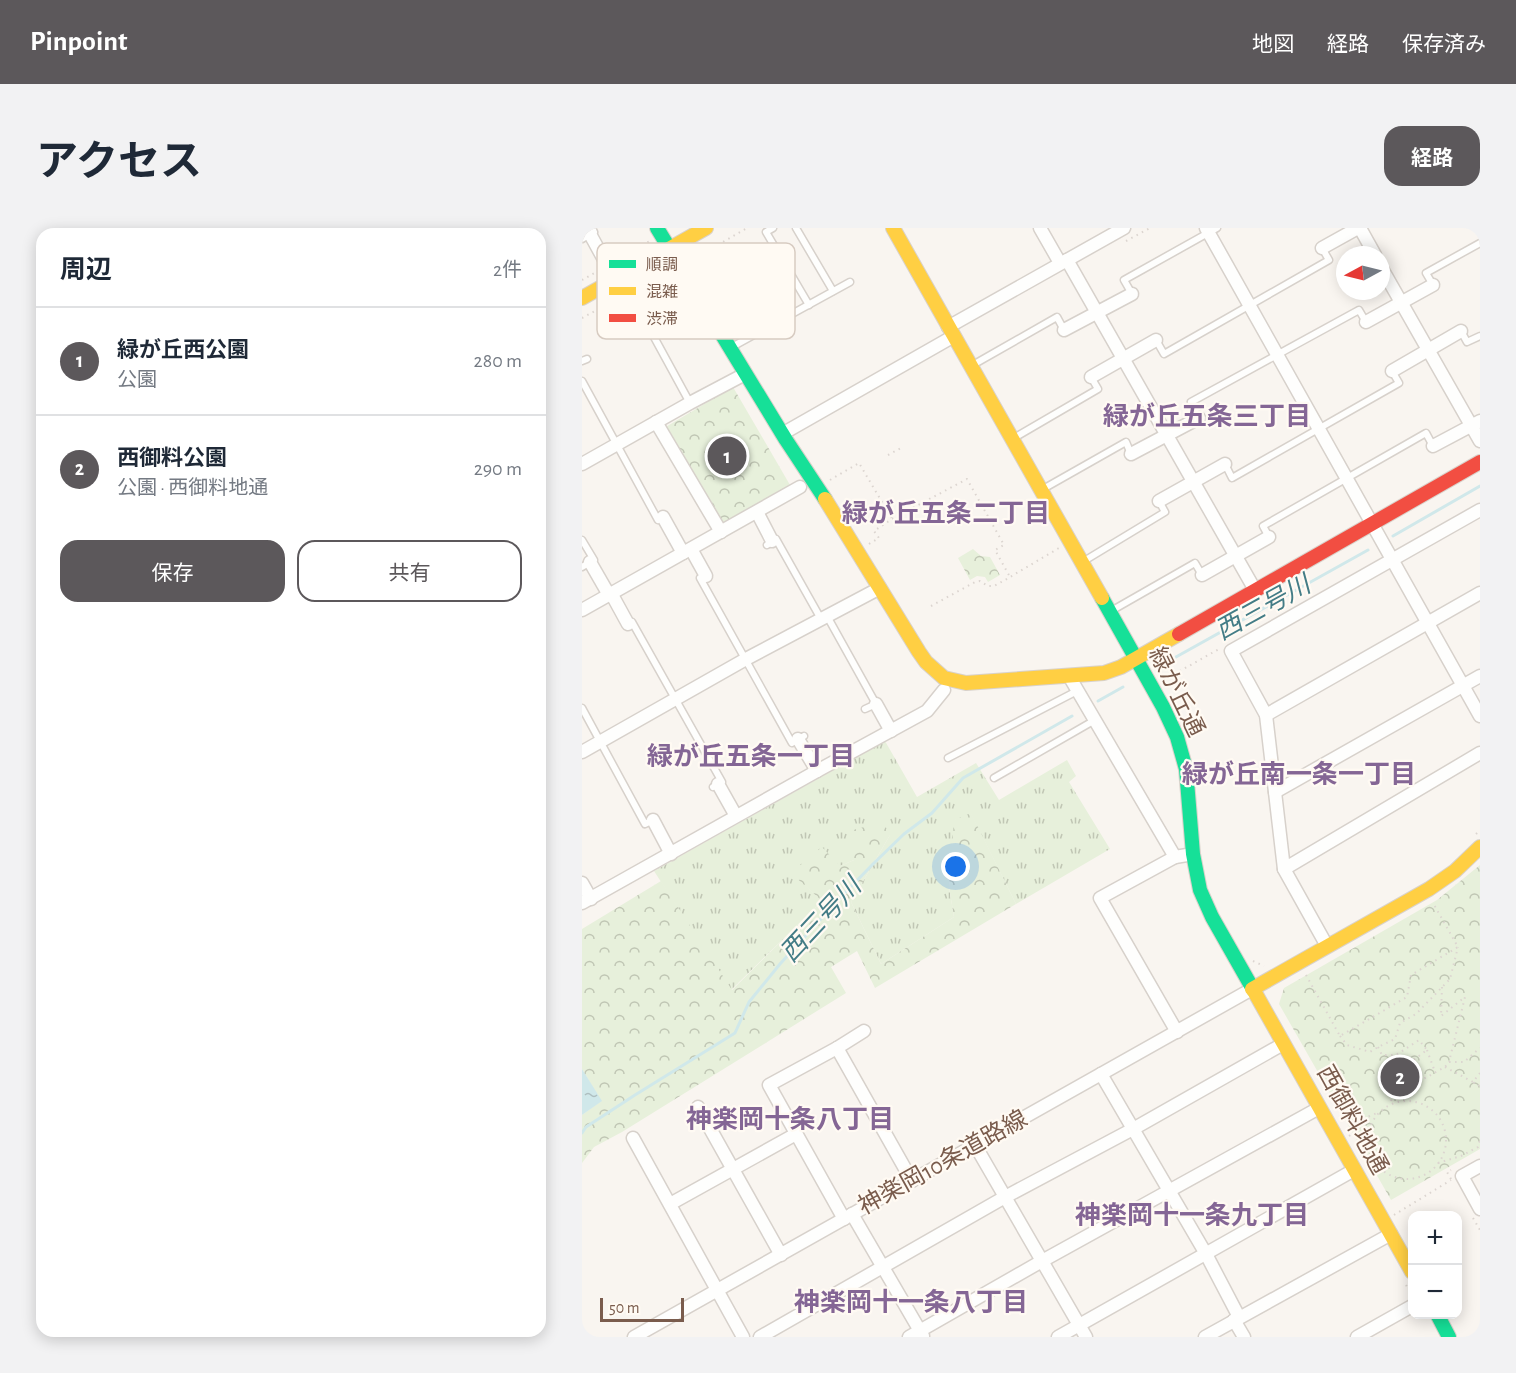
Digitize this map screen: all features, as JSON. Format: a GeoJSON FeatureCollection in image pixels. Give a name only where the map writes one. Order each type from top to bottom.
{"type":"FeatureCollection","features":[{"type":"Feature","properties":{"kind":"street"},"geometry":{"type":"LineString","coordinates":[[680,243],[706,228]]}},
{"type":"Feature","properties":{"kind":"street","name":"緑が丘通"},"geometry":{"type":"LineString","coordinates":[[893,228],[1163,707],[1177,738],[1186,769],[1193,854],[1200,890],[1212,917],[1252,989]]}},
{"type":"Feature","properties":{"kind":"street"},"geometry":{"type":"LineString","coordinates":[[1040,228],[1096,312],[1255,590]]}},
{"type":"Feature","properties":{"kind":"street"},"geometry":{"type":"LineString","coordinates":[[782,434],[1064,262],[1124,228]]}},
{"type":"Feature","properties":{"kind":"street"},"geometry":{"type":"LineString","coordinates":[[1322,248],[1359,228],[1370,246]]}},
{"type":"Feature","properties":{"kind":"street"},"geometry":{"type":"LineString","coordinates":[[1210,230],[1480,716]]}},
{"type":"Feature","properties":{"kind":"street"},"geometry":{"type":"LineString","coordinates":[[588,234],[597,248]]}},
{"type":"Feature","properties":{"kind":"street"},"geometry":{"type":"LineString","coordinates":[[1390,283],[1427,350],[1476,423],[1480,441]]}},
{"type":"Feature","properties":{"kind":"street"},"geometry":{"type":"LineString","coordinates":[[1366,322],[1433,285]]}},
{"type":"Feature","properties":{"kind":"street"},"geometry":{"type":"LineString","coordinates":[[582,298],[597,290]]}},
{"type":"Feature","properties":{"kind":"street"},"geometry":{"type":"LineString","coordinates":[[1064,330],[1131,294]]}},
{"type":"Feature","properties":{"kind":"street"},"geometry":{"type":"LineString","coordinates":[[1392,371],[1461,331]]}},
{"type":"Feature","properties":{"kind":"street"},"geometry":{"type":"LineString","coordinates":[[724,339],[926,662],[944,678],[966,683],[1104,673],[1121,667],[1480,462]]}},
{"type":"Feature","properties":{"kind":"street"},"geometry":{"type":"LineString","coordinates":[[1092,377],[1156,340]]}},
{"type":"Feature","properties":{"kind":"street"},"geometry":{"type":"LineString","coordinates":[[582,464],[745,374]]}},
{"type":"Feature","properties":{"kind":"street"},"geometry":{"type":"LineString","coordinates":[[1131,453],[1199,417]]}},
{"type":"Feature","properties":{"kind":"street"},"geometry":{"type":"LineString","coordinates":[[656,422],[721,532]]}},
{"type":"Feature","properties":{"kind":"street"},"geometry":{"type":"LineString","coordinates":[[1433,446],[1476,423]]}},
{"type":"Feature","properties":{"kind":"street"},"geometry":{"type":"LineString","coordinates":[[1159,501],[1225,464]]}},
{"type":"Feature","properties":{"kind":"street"},"geometry":{"type":"LineString","coordinates":[[582,610],[800,487]]}},
{"type":"Feature","properties":{"kind":"street"},"geometry":{"type":"LineString","coordinates":[[1327,946],[1284,869],[1266,715],[1231,651],[1480,510]]}},
{"type":"Feature","properties":{"kind":"street"},"geometry":{"type":"LineString","coordinates":[[757,512],[770,543]]}},
{"type":"Feature","properties":{"kind":"street"},"geometry":{"type":"LineString","coordinates":[[665,516],[706,576]]}},
{"type":"Feature","properties":{"kind":"street"},"geometry":{"type":"LineString","coordinates":[[1202,574],[1269,537]]}},
{"type":"Feature","properties":{"kind":"street"},"geometry":{"type":"LineString","coordinates":[[586,565],[610,594],[628,624]]}},
{"type":"Feature","properties":{"kind":"street"},"geometry":{"type":"LineString","coordinates":[[582,752],[880,588]]}},
{"type":"Feature","properties":{"kind":"street"},"geometry":{"type":"LineString","coordinates":[[1266,715],[1480,594]]}},
{"type":"Feature","properties":{"kind":"street"},"geometry":{"type":"LineString","coordinates":[[1069,676],[1175,857]]}},
{"type":"Feature","properties":{"kind":"street"},"geometry":{"type":"LineString","coordinates":[[1275,792],[1480,676]]}},
{"type":"Feature","properties":{"kind":"street"},"geometry":{"type":"LineString","coordinates":[[582,883],[586,901],[927,711],[944,690]]}},
{"type":"Feature","properties":{"kind":"street"},"geometry":{"type":"LineString","coordinates":[[870,706],[891,731]]}},
{"type":"Feature","properties":{"kind":"street"},"geometry":{"type":"LineString","coordinates":[[801,738],[817,771]]}},
{"type":"Feature","properties":{"kind":"street"},"geometry":{"type":"LineString","coordinates":[[1284,869],[1480,753]]}},
{"type":"Feature","properties":{"kind":"street"},"geometry":{"type":"LineString","coordinates":[[716,786],[736,816]]}},
{"type":"Feature","properties":{"kind":"street"},"geometry":{"type":"LineString","coordinates":[[652,820],[672,854]]}},
{"type":"Feature","properties":{"kind":"street"},"geometry":{"type":"LineString","coordinates":[[1252,989],[1429,889],[1455,871],[1480,848]]}},
{"type":"Feature","properties":{"kind":"street"},"geometry":{"type":"LineString","coordinates":[[1177,1032],[1100,898],[1175,857],[1193,854]]}},
{"type":"Feature","properties":{"kind":"street","name":"神楽岡10条道路線"},"geometry":{"type":"LineString","coordinates":[[634,1337],[1252,989]]}},
{"type":"Feature","properties":{"kind":"street","name":"西御料地通"},"geometry":{"type":"LineString","coordinates":[[1252,989],[1409,1265]]}},
{"type":"Feature","properties":{"kind":"street"},"geometry":{"type":"LineString","coordinates":[[864,1031],[769,1085],[796,1134],[848,1217],[883,1267],[917,1335],[1042,1261],[1319,1108]]}},
{"type":"Feature","properties":{"kind":"street"},"geometry":{"type":"LineString","coordinates":[[760,1337],[1005,1197],[1133,1129],[1283,1044]]}},
{"type":"Feature","properties":{"kind":"street"},"geometry":{"type":"LineString","coordinates":[[837,1048],[912,1181]]}},
{"type":"Feature","properties":{"kind":"street"},"geometry":{"type":"LineString","coordinates":[[1101,1074],[1206,1254],[1244,1337]]}},
{"type":"Feature","properties":{"kind":"street"},"geometry":{"type":"LineString","coordinates":[[698,1107],[781,1254]]}},
{"type":"Feature","properties":{"kind":"street"},"geometry":{"type":"LineString","coordinates":[[670,1204],[796,1134]]}},
{"type":"Feature","properties":{"kind":"street"},"geometry":{"type":"LineString","coordinates":[[633,1138],[743,1337]]}},
{"type":"Feature","properties":{"kind":"street"},"geometry":{"type":"LineString","coordinates":[[975,1145],[1086,1337]]}},
{"type":"Feature","properties":{"kind":"street"},"geometry":{"type":"LineString","coordinates":[[1480,1166],[1462,1176],[1480,1209]]}},
{"type":"Feature","properties":{"kind":"street"},"geometry":{"type":"LineString","coordinates":[[1058,1337],[1354,1170]]}},
{"type":"Feature","properties":{"kind":"street"},"geometry":{"type":"LineString","coordinates":[[1204,1337],[1391,1234]]}},
{"type":"Feature","properties":{"kind":"street"},"geometry":{"type":"LineString","coordinates":[[1358,1337],[1408,1309]]}},
{"type":"Feature","properties":{"kind":"street"},"geometry":{"type":"LineString","coordinates":[[1440,1319],[1449,1337]]}},
{"type":"Feature","properties":{"kind":"lane"},"geometry":{"type":"LineString","coordinates":[[773,228],[766,232],[773,243]]}},
{"type":"Feature","properties":{"kind":"lane"},"geometry":{"type":"LineString","coordinates":[[796,228],[833,291]]}},
{"type":"Feature","properties":{"kind":"lane"},"geometry":{"type":"LineString","coordinates":[[1131,294],[1124,280],[1210,230]]}},
{"type":"Feature","properties":{"kind":"lane"},"geometry":{"type":"LineString","coordinates":[[1433,285],[1426,273],[1480,243]]}},
{"type":"Feature","properties":{"kind":"lane"},"geometry":{"type":"LineString","coordinates":[[1156,340],[1164,354],[1329,260],[1322,248]]}},
{"type":"Feature","properties":{"kind":"lane"},"geometry":{"type":"LineString","coordinates":[[795,281],[809,304]]}},
{"type":"Feature","properties":{"kind":"lane"},"geometry":{"type":"LineString","coordinates":[[795,312],[850,282]]}},
{"type":"Feature","properties":{"kind":"lane"},"geometry":{"type":"LineString","coordinates":[[1199,417],[1191,402],[1359,310],[1366,322]]}},
{"type":"Feature","properties":{"kind":"lane"},"geometry":{"type":"LineString","coordinates":[[970,366],[1057,317],[1064,330]]}},
{"type":"Feature","properties":{"kind":"lane"},"geometry":{"type":"LineString","coordinates":[[1461,331],[1467,342],[1480,336]]}},
{"type":"Feature","properties":{"kind":"lane"},"geometry":{"type":"LineString","coordinates":[[655,339],[690,403]]}},
{"type":"Feature","properties":{"kind":"lane"},"geometry":{"type":"LineString","coordinates":[[730,348],[746,339]]}},
{"type":"Feature","properties":{"kind":"lane"},"geometry":{"type":"LineString","coordinates":[[1225,464],[1232,478],[1399,383],[1392,371]]}},
{"type":"Feature","properties":{"kind":"lane"},"geometry":{"type":"LineString","coordinates":[[1012,439],[1098,389],[1092,377]]}},
{"type":"Feature","properties":{"kind":"lane"},"geometry":{"type":"LineString","coordinates":[[582,381],[658,520],[665,516]]}},
{"type":"Feature","properties":{"kind":"lane"},"geometry":{"type":"LineString","coordinates":[[1269,537],[1263,526],[1426,433],[1433,446]]}},
{"type":"Feature","properties":{"kind":"lane"},"geometry":{"type":"LineString","coordinates":[[1040,490],[1126,442],[1131,453]]}},
{"type":"Feature","properties":{"kind":"lane"},"geometry":{"type":"LineString","coordinates":[[1081,563],[1165,512],[1159,501]]}},
{"type":"Feature","properties":{"kind":"lane"},"geometry":{"type":"LineString","coordinates":[[770,543],[776,539],[825,618],[870,706]]}},
{"type":"Feature","properties":{"kind":"lane"},"geometry":{"type":"LineString","coordinates":[[582,540],[594,560],[586,565]]}},
{"type":"Feature","properties":{"kind":"lane"},"geometry":{"type":"LineString","coordinates":[[1109,612],[1196,563],[1202,574]]}},
{"type":"Feature","properties":{"kind":"lane"},"geometry":{"type":"LineString","coordinates":[[706,576],[700,578],[792,743],[801,738]]}},
{"type":"Feature","properties":{"kind":"lane"},"geometry":{"type":"LineString","coordinates":[[628,624],[632,622],[722,782],[716,786]]}},
{"type":"Feature","properties":{"kind":"lane"},"geometry":{"type":"LineString","coordinates":[[948,758],[1078,691]]}},
{"type":"Feature","properties":{"kind":"lane"},"geometry":{"type":"LineString","coordinates":[[582,708],[645,824],[652,820]]}},
{"type":"Feature","properties":{"kind":"lane"},"geometry":{"type":"LineString","coordinates":[[994,778],[1095,720]]}},
{"type":"Feature","properties":{"kind":"path"},"geometry":{"type":"LineString","coordinates":[[721,243],[747,228]]}},
{"type":"Feature","properties":{"kind":"path"},"geometry":{"type":"LineString","coordinates":[[641,243],[659,231]]}},
{"type":"Feature","properties":{"kind":"path"},"geometry":{"type":"LineString","coordinates":[[582,280],[597,271]]}},
{"type":"Feature","properties":{"kind":"path"},"geometry":{"type":"LineString","coordinates":[[582,318],[597,310]]}},
{"type":"Feature","properties":{"kind":"path"},"geometry":{"type":"LineString","coordinates":[[888,455],[901,448]]}},
{"type":"Feature","properties":{"kind":"path"},"geometry":{"type":"LineString","coordinates":[[817,487],[859,463],[892,519]]}},
{"type":"Feature","properties":{"kind":"path"},"geometry":{"type":"LineString","coordinates":[[857,551],[879,538],[874,531],[892,519],[967,479],[1004,545],[995,550],[1010,577]]}},
{"type":"Feature","properties":{"kind":"path"},"geometry":{"type":"LineString","coordinates":[[931,606],[975,582],[980,581],[988,586],[994,586],[1059,548]]}},
{"type":"Feature","properties":{"kind":"path"},"geometry":{"type":"LineString","coordinates":[[1160,682],[1220,649],[1231,651]]}},
{"type":"Feature","properties":{"kind":"path"},"geometry":{"type":"LineString","coordinates":[[1304,972],[1347,1045],[1370,1052],[1395,1039],[1400,1023],[1416,1014],[1450,979],[1458,946],[1431,898]]}},
{"type":"Feature","properties":{"kind":"path"},"geometry":{"type":"LineString","coordinates":[[1340,1036],[1407,997],[1411,975],[1458,946]]}},
{"type":"Feature","properties":{"kind":"path"},"geometry":{"type":"LineString","coordinates":[[1393,1096],[1449,1062],[1465,997],[1441,1016],[1442,987]]}},
{"type":"Feature","properties":{"kind":"path"},"geometry":{"type":"LineString","coordinates":[[1378,1047],[1382,1055],[1396,1055],[1419,1040],[1427,1050],[1435,1072]]}},
{"type":"Feature","properties":{"kind":"path"},"geometry":{"type":"LineString","coordinates":[[1449,1062],[1464,1062],[1480,1048]]}},
{"type":"Feature","properties":{"kind":"path"},"geometry":{"type":"LineString","coordinates":[[1389,1105],[1408,1064],[1427,1050]]}},
{"type":"Feature","properties":{"kind":"path"},"geometry":{"type":"LineString","coordinates":[[1444,1067],[1480,1086]]}},
{"type":"Feature","properties":{"kind":"path"},"geometry":{"type":"LineString","coordinates":[[1473,1082],[1480,1073]]}},
{"type":"Feature","properties":{"kind":"path"},"geometry":{"type":"LineString","coordinates":[[1348,1137],[1356,1132],[1360,1120],[1389,1105],[1409,1100],[1427,1106],[1442,1122],[1446,1145],[1438,1163],[1429,1173],[1413,1179],[1396,1178],[1378,1167],[1368,1148],[1369,1127],[1377,1113]]}},
{"type":"Feature","properties":{"kind":"path"},"geometry":{"type":"LineString","coordinates":[[1438,1163],[1461,1156],[1478,1147],[1480,1140]]}},
{"type":"Feature","properties":{"kind":"path"},"geometry":{"type":"LineString","coordinates":[[1392,1216],[1451,1180],[1462,1176]]}},
{"type":"Feature","properties":{"kind":"green space"},"geometry":{"type":"Polygon","coordinates":[[[733,387],[790,485],[721,525],[664,428],[733,387]]]}},
{"type":"Feature","properties":{"kind":"green space"},"geometry":{"type":"Polygon","coordinates":[[[973,549],[981,556],[990,557],[1000,575],[988,582],[985,577],[977,576],[970,580],[958,558],[973,549]]]}},
{"type":"Feature","properties":{"kind":"green space"},"geometry":{"type":"Polygon","coordinates":[[[885,741],[917,797],[976,763],[999,800],[1067,760],[1076,776],[1069,782],[1110,849],[1016,904],[971,814],[955,820],[949,887],[954,917],[881,964],[851,902],[890,835],[854,860],[840,866],[792,873],[822,901],[731,990],[654,871],[885,741]]]}},
{"type":"Feature","properties":{"kind":"green space"},"geometry":{"type":"Polygon","coordinates":[[[971,813],[1016,904],[875,988],[857,951],[831,967],[846,993],[622,1132],[594,1147],[582,1163],[582,1115],[601,1101],[582,1069],[582,929],[661,881],[732,990],[822,901],[791,873],[822,847],[840,866],[854,860],[853,830],[883,822],[890,835],[851,902],[881,964],[954,917],[949,887],[954,820],[971,813]]]}},
{"type":"Feature","properties":{"kind":"green space"},"geometry":{"type":"Polygon","coordinates":[[[1480,865],[1480,1149],[1391,1200],[1279,1004],[1284,988],[1437,900],[1480,865]]]}},
{"type":"Feature","properties":{"kind":"water"},"geometry":{"type":"Polygon","coordinates":[[[582,1069],[602,1101],[582,1115],[582,1069]]]}},
{"type":"Feature","properties":{"kind":"waterway","name":"西三号川"},"geometry":{"type":"LineString","coordinates":[[1393,536],[1480,486]]}},
{"type":"Feature","properties":{"kind":"waterway","name":"西三号川"},"geometry":{"type":"LineString","coordinates":[[1158,667],[1368,550]]}},
{"type":"Feature","properties":{"kind":"waterway","name":"西三号川"},"geometry":{"type":"LineString","coordinates":[[1098,701],[1123,687]]}},
{"type":"Feature","properties":{"kind":"waterway","name":"西三号川"},"geometry":{"type":"LineString","coordinates":[[582,1133],[586,1127],[735,1033],[749,1002],[780,964],[873,864],[904,834],[932,813],[963,778],[1072,716]]}},
{"type":"Feature","properties":{"kind":"traffic: fast"},"geometry":{"type":"LineString","coordinates":[[657,228],[666,243]]}},
{"type":"Feature","properties":{"kind":"traffic: fast"},"geometry":{"type":"LineString","coordinates":[[725,339],[825,499]]}},
{"type":"Feature","properties":{"kind":"traffic: fast"},"geometry":{"type":"LineString","coordinates":[[1102,598],[1163,707],[1177,737],[1186,769],[1193,854],[1200,890],[1212,917],[1254,991]]}},
{"type":"Feature","properties":{"kind":"traffic: fast"},"geometry":{"type":"LineString","coordinates":[[1440,1319],[1449,1337]]}},
{"type":"Feature","properties":{"kind":"traffic: slow"},"geometry":{"type":"LineString","coordinates":[[679,243],[706,228]]}},
{"type":"Feature","properties":{"kind":"traffic: slow"},"geometry":{"type":"LineString","coordinates":[[893,228],[1102,598]]}},
{"type":"Feature","properties":{"kind":"traffic: slow"},"geometry":{"type":"LineString","coordinates":[[582,298],[597,290]]}},
{"type":"Feature","properties":{"kind":"traffic: slow"},"geometry":{"type":"LineString","coordinates":[[825,499],[919,652],[926,662],[944,678],[966,683],[1104,673],[1121,667],[1179,634]]}},
{"type":"Feature","properties":{"kind":"traffic: slow"},"geometry":{"type":"LineString","coordinates":[[1252,989],[1429,889],[1455,871],[1480,847]]}},
{"type":"Feature","properties":{"kind":"traffic: slow"},"geometry":{"type":"LineString","coordinates":[[1254,991],[1408,1265]]}},
{"type":"Feature","properties":{"kind":"traffic: jam"},"geometry":{"type":"LineString","coordinates":[[1179,634],[1480,462]]}},
{"type":"Feature","properties":{"kind":"place","name":"緑が丘西公園"},"geometry":{"type":"Point","coordinates":[727,456]}},
{"type":"Feature","properties":{"kind":"place","name":"西御料公園"},"geometry":{"type":"Point","coordinates":[1400,1077]}},
{"type":"Feature","properties":{"kind":"district","name":"緑が丘五条三丁目"},"geometry":{"type":"Point","coordinates":[1207,417]}},
{"type":"Feature","properties":{"kind":"district","name":"緑が丘五条二丁目"},"geometry":{"type":"Point","coordinates":[946,514]}},
{"type":"Feature","properties":{"kind":"district","name":"緑が丘五条一丁目"},"geometry":{"type":"Point","coordinates":[751,757]}},
{"type":"Feature","properties":{"kind":"district","name":"緑が丘南一条一丁目"},"geometry":{"type":"Point","coordinates":[1299,775]}},
{"type":"Feature","properties":{"kind":"district","name":"神楽岡十条八丁目"},"geometry":{"type":"Point","coordinates":[790,1120]}},
{"type":"Feature","properties":{"kind":"district","name":"神楽岡十一条九丁目"},"geometry":{"type":"Point","coordinates":[1192,1216]}},
{"type":"Feature","properties":{"kind":"district","name":"神楽岡十一条八丁目"},"geometry":{"type":"Point","coordinates":[911,1303]}}]}
